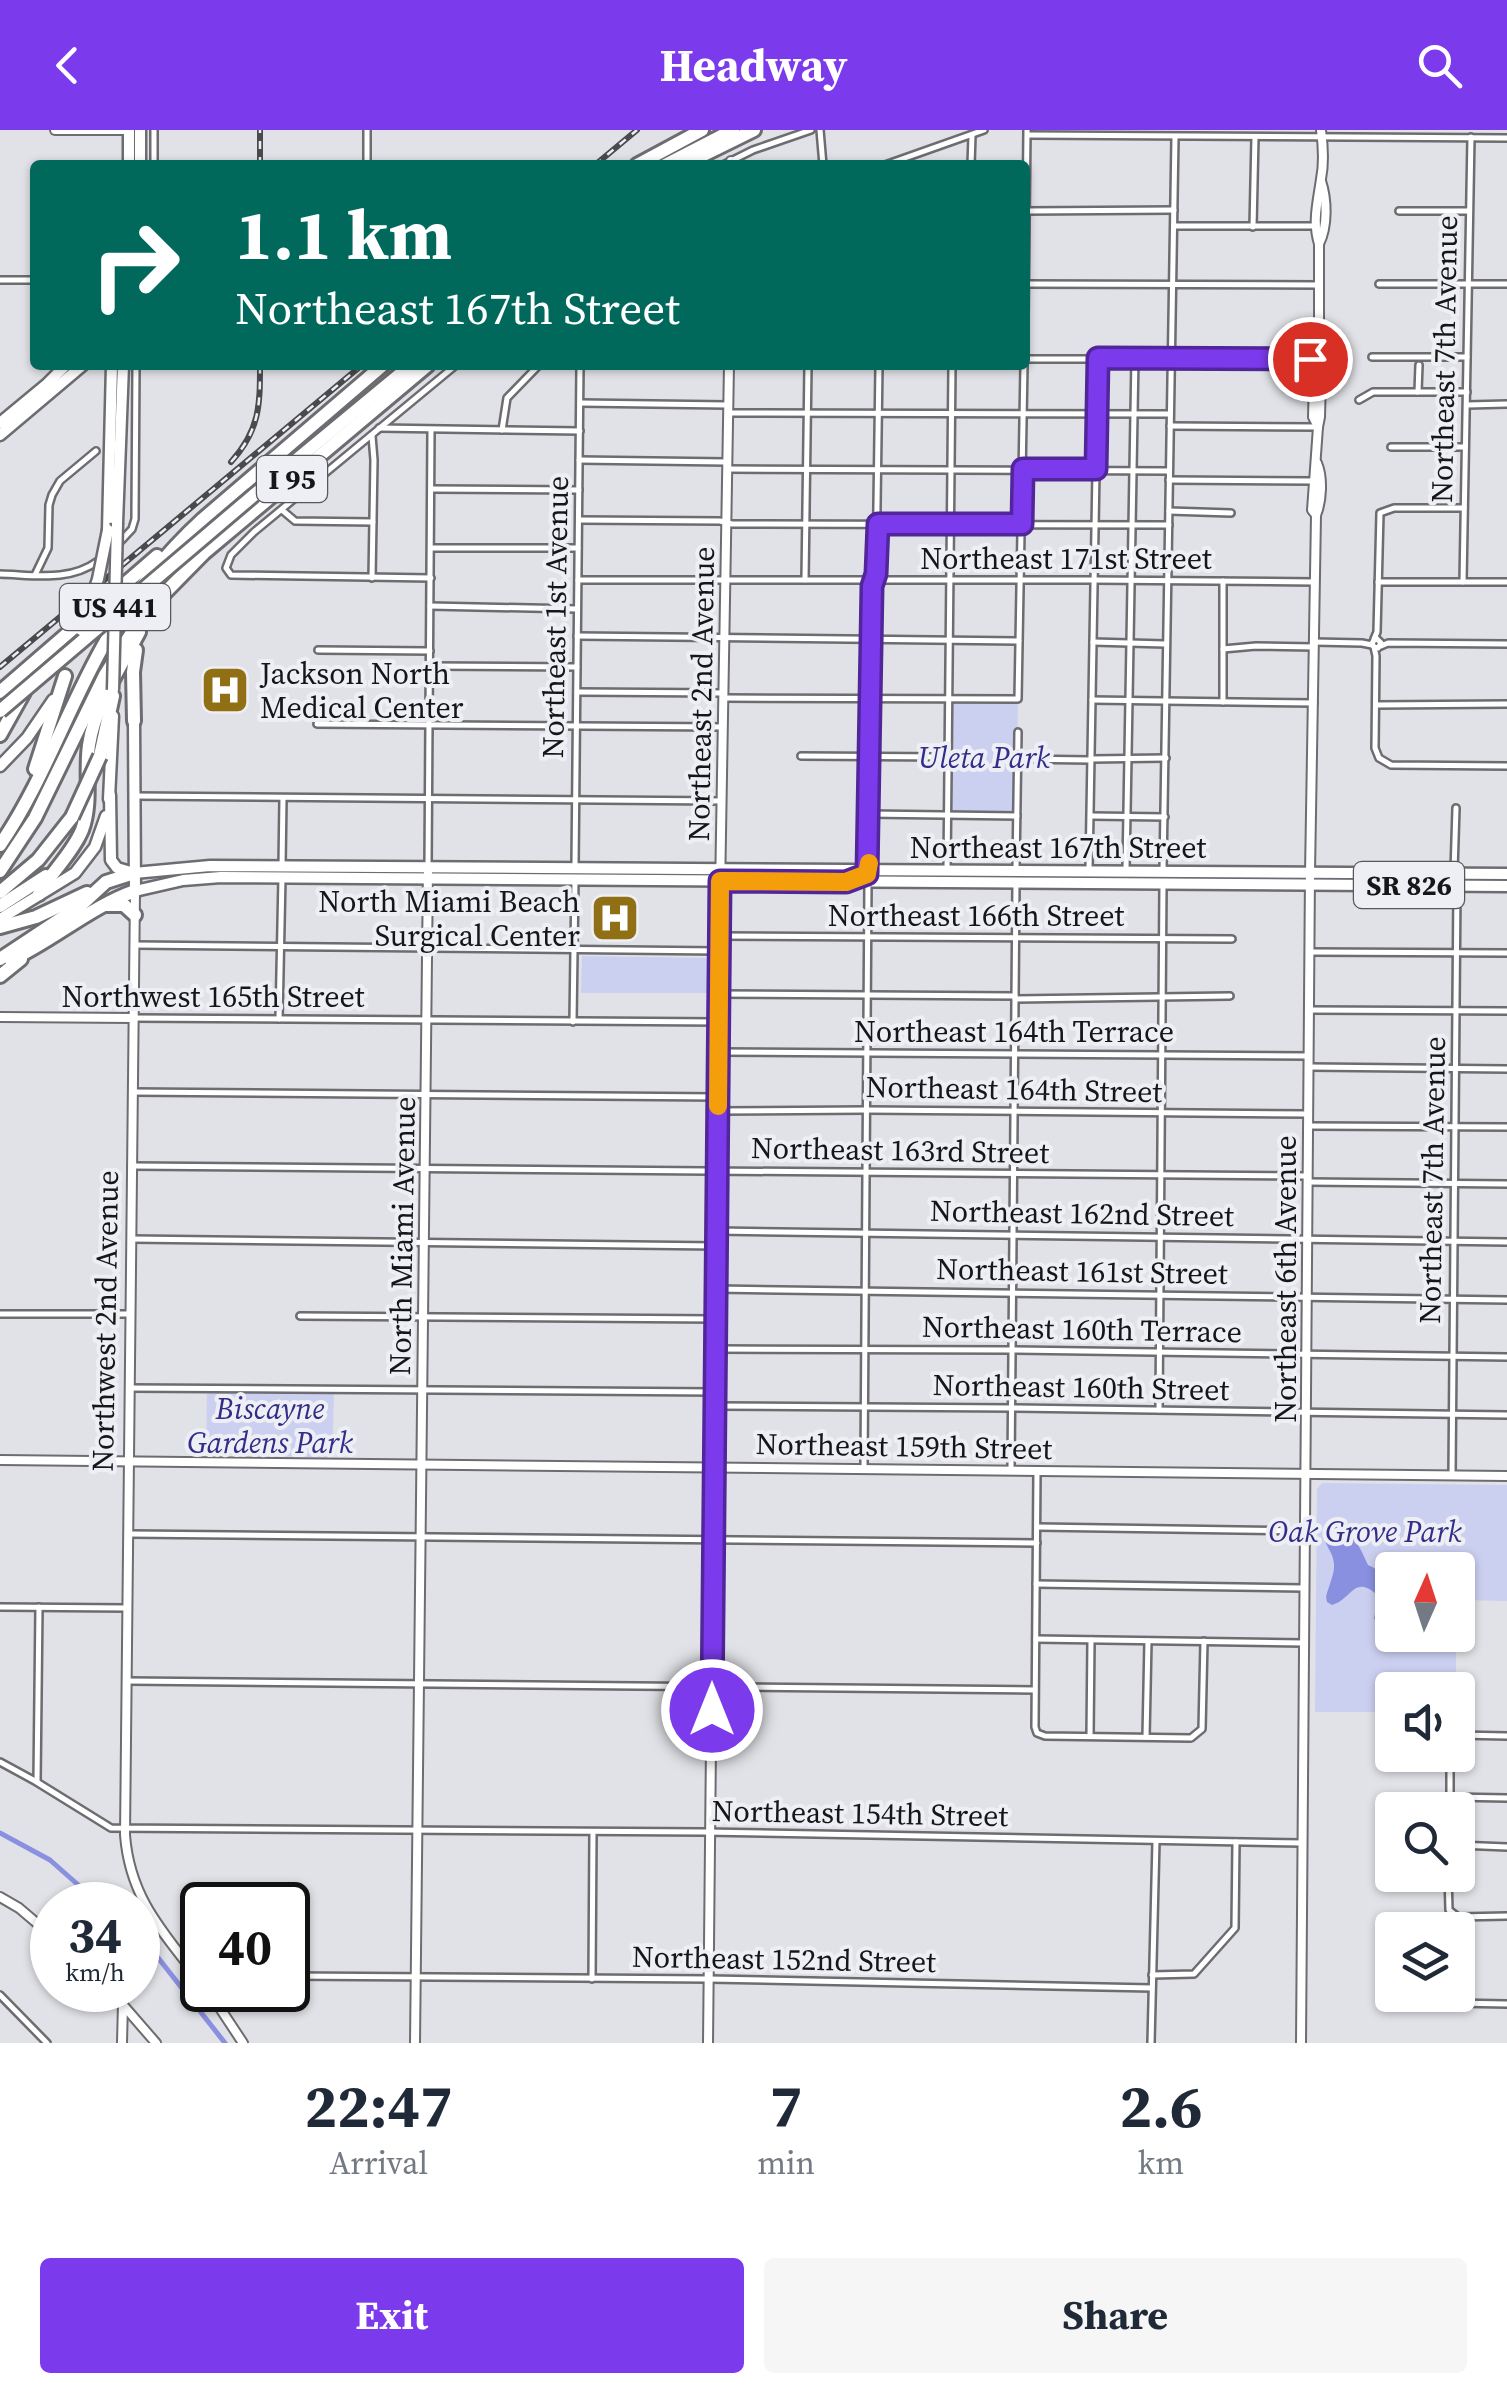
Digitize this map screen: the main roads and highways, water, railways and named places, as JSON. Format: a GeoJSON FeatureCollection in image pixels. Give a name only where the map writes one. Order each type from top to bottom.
{"type":"FeatureCollection","features":[{"type":"Feature","properties":{"kind":"highway"},"geometry":{"type":"LineString","coordinates":[[646,160],[702,130]]}},
{"type":"Feature","properties":{"kind":"highway"},"geometry":{"type":"LineString","coordinates":[[660,160],[718,130]]}},
{"type":"Feature","properties":{"kind":"highway"},"geometry":{"type":"LineString","coordinates":[[675,160],[733,130]]}},
{"type":"Feature","properties":{"kind":"highway"},"geometry":{"type":"LineString","coordinates":[[692,160],[754,130]]}},
{"type":"Feature","properties":{"kind":"highway","name":"I 95"},"geometry":{"type":"LineString","coordinates":[[0,845],[26,802],[108,636],[145,580],[234,491],[377,370]]}},
{"type":"Feature","properties":{"kind":"highway"},"geometry":{"type":"LineString","coordinates":[[0,710],[394,370]]}},
{"type":"Feature","properties":{"kind":"highway"},"geometry":{"type":"LineString","coordinates":[[0,701],[404,370]]}},
{"type":"Feature","properties":{"kind":"highway","name":"I 95"},"geometry":{"type":"LineString","coordinates":[[0,872],[35,818],[111,664],[143,616],[199,558],[422,370]]}},
{"type":"Feature","properties":{"kind":"highway"},"geometry":{"type":"LineString","coordinates":[[0,692],[166,548],[179,542]]}},
{"type":"Feature","properties":{"kind":"highway"},"geometry":{"type":"LineString","coordinates":[[0,906],[48,874],[72,850],[84,825],[88,804],[89,748],[98,712],[161,596]]}},
{"type":"Feature","properties":{"kind":"highway"},"geometry":{"type":"LineString","coordinates":[[134,722],[133,668],[143,628]]}},
{"type":"Feature","properties":{"kind":"highway"},"geometry":{"type":"LineString","coordinates":[[0,736],[28,685],[60,641]]}},
{"type":"Feature","properties":{"kind":"highway"},"geometry":{"type":"LineString","coordinates":[[26,802],[65,676]]}},
{"type":"Feature","properties":{"kind":"highway"},"geometry":{"type":"LineString","coordinates":[[0,892],[42,856],[72,817],[100,756],[113,693]]}},
{"type":"Feature","properties":{"kind":"highway"},"geometry":{"type":"LineString","coordinates":[[38,894],[59,864]]}},
{"type":"Feature","properties":{"kind":"highway"},"geometry":{"type":"LineString","coordinates":[[103,905],[134,873]]}},
{"type":"Feature","properties":{"kind":"highway","name":"SR 826"},"geometry":{"type":"LineString","coordinates":[[0,962],[80,906],[106,882],[134,873]]}},
{"type":"Feature","properties":{"kind":"highway"},"geometry":{"type":"LineString","coordinates":[[1,924],[36,917],[106,882]]}},
{"type":"Feature","properties":{"kind":"highway","name":"SR 826"},"geometry":{"type":"LineString","coordinates":[[0,962],[32,950],[103,905],[135,891]]}},
{"type":"Feature","properties":{"kind":"highway"},"geometry":{"type":"LineString","coordinates":[[103,905],[122,905],[135,915]]}},
{"type":"Feature","properties":{"kind":"highway"},"geometry":{"type":"LineString","coordinates":[[0,976],[32,950]]}},
{"type":"Feature","properties":{"kind":"main road"},"geometry":{"type":"LineString","coordinates":[[129,130],[129,160]]}},
{"type":"Feature","properties":{"kind":"main road"},"geometry":{"type":"LineString","coordinates":[[140,130],[140,160]]}},
{"type":"Feature","properties":{"kind":"main road"},"geometry":{"type":"LineString","coordinates":[[0,424],[61,370]]}},
{"type":"Feature","properties":{"kind":"main road"},"geometry":{"type":"LineString","coordinates":[[0,435],[80,370]]}},
{"type":"Feature","properties":{"kind":"main road","name":"US 441"},"geometry":{"type":"LineString","coordinates":[[1,924],[38,894],[75,874],[95,848],[106,817],[113,693],[112,370]]}},
{"type":"Feature","properties":{"kind":"main road","name":"US 441"},"geometry":{"type":"LineString","coordinates":[[0,766],[37,725],[65,676],[98,579],[113,527],[123,370]]}},
{"type":"Feature","properties":{"kind":"main road","name":"Northwest 2nd Avenue"},"geometry":{"type":"LineString","coordinates":[[134,722],[135,891]]}},
{"type":"Feature","properties":{"kind":"main road"},"geometry":{"type":"LineString","coordinates":[[110,795],[112,860],[118,868],[134,873]]}},
{"type":"Feature","properties":{"kind":"main road"},"geometry":{"type":"LineString","coordinates":[[134,850],[141,862],[166,869]]}},
{"type":"Feature","properties":{"kind":"main road"},"geometry":{"type":"LineString","coordinates":[[135,891],[198,866]]}},
{"type":"Feature","properties":{"kind":"main road","name":"SR 826"},"geometry":{"type":"LineString","coordinates":[[134,873],[198,866],[282,872],[428,873]]}},
{"type":"Feature","properties":{"kind":"main road","name":"SR 826"},"geometry":{"type":"LineString","coordinates":[[135,891],[203,878],[282,872],[298,866],[560,880],[575,874]]}},
{"type":"Feature","properties":{"kind":"main road","name":"Northeast 167th Street"},"geometry":{"type":"LineString","coordinates":[[575,874],[593,869],[846,882],[886,871],[996,883],[1031,872],[1126,872],[1163,878],[1180,872],[1432,885],[1467,874],[1507,874]]}},
{"type":"Feature","properties":{"kind":"main road","name":"Northeast 167th Street"},"geometry":{"type":"LineString","coordinates":[[428,873],[1016,878],[1146,884],[1158,878],[1455,880],[1507,886]]}},
{"type":"Feature","properties":{"kind":"water"},"geometry":{"type":"Polygon","coordinates":[[[1330,1524],[1338,1526],[1358,1545],[1368,1565],[1375,1569],[1375,1594],[1358,1587],[1339,1602],[1327,1602],[1334,1568],[1325,1541],[1330,1524]]]}},
{"type":"Feature","properties":{"kind":"waterway"},"geometry":{"type":"LineString","coordinates":[[0,1833],[50,1860],[75,1882]]}},
{"type":"Feature","properties":{"kind":"waterway"},"geometry":{"type":"LineString","coordinates":[[160,1960],[225,2043]]}},
{"type":"Feature","properties":{"kind":"railway"},"geometry":{"type":"LineString","coordinates":[[260,130],[260,160]]}},
{"type":"Feature","properties":{"kind":"railway"},"geometry":{"type":"LineString","coordinates":[[601,160],[637,130]]}},
{"type":"Feature","properties":{"kind":"railway"},"geometry":{"type":"LineString","coordinates":[[231,462],[253,428],[260,370]]}},
{"type":"Feature","properties":{"kind":"railway"},"geometry":{"type":"LineString","coordinates":[[0,667],[356,370]]}},
{"type":"Feature","properties":{"kind":"place","name":"Jackson North Medical Center"},"geometry":{"type":"Point","coordinates":[225,690]}},
{"type":"Feature","properties":{"kind":"place","name":"North Miami Beach Surgical Center"},"geometry":{"type":"Point","coordinates":[615,918]}},
{"type":"Feature","properties":{"kind":"park label","name":"Uleta Park"},"geometry":{"type":"Point","coordinates":[984,757]}},
{"type":"Feature","properties":{"kind":"park label","name":"Biscayne Gardens Park"},"geometry":{"type":"Point","coordinates":[270,1425]}},
{"type":"Feature","properties":{"kind":"park label","name":"Oak Grove Park"},"geometry":{"type":"Point","coordinates":[1365,1531]}}]}
